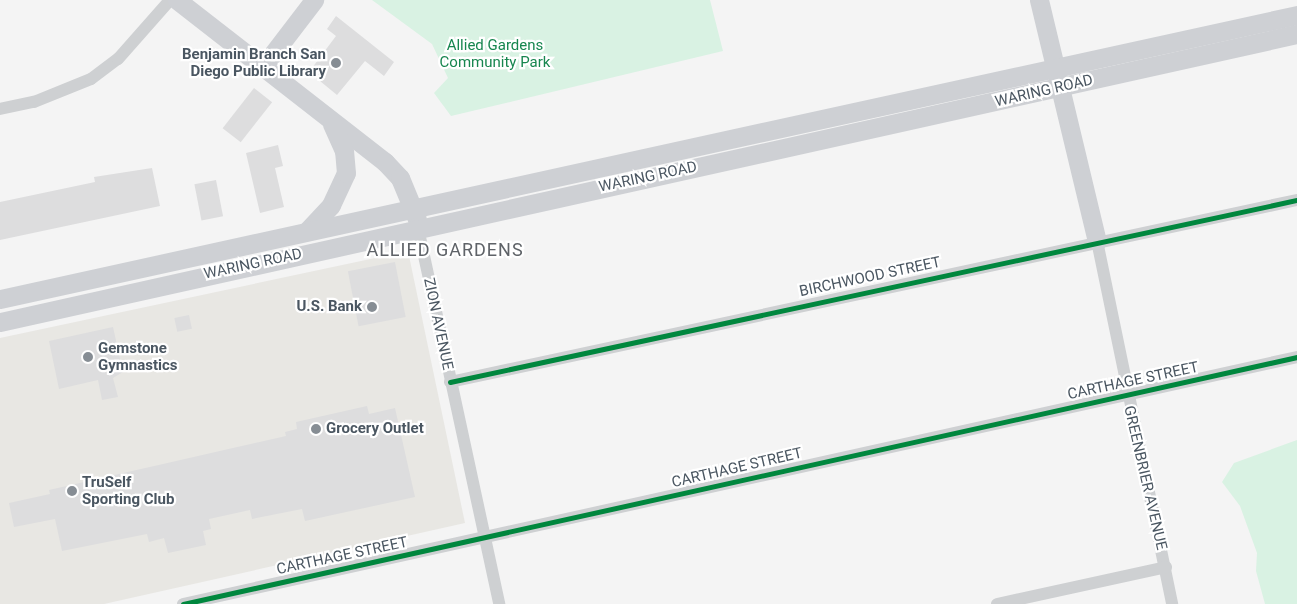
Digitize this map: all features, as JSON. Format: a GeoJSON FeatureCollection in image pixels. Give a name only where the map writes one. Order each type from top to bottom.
{"type":"FeatureCollection","features":[{"type":"Feature","properties":{"kind":"main road","name":"ZION AVENUE"},"geometry":{"type":"LineString","coordinates":[[177,0],[395,172],[415,208],[418,228]]}},
{"type":"Feature","properties":{"kind":"main road"},"geometry":{"type":"LineString","coordinates":[[262,68],[314,0]]}},
{"type":"Feature","properties":{"kind":"main road","name":"GREENBRIER AVENUE"},"geometry":{"type":"LineString","coordinates":[[1039,0],[1058,88],[1097,241]]}},
{"type":"Feature","properties":{"kind":"main road","name":"WARING ROAD"},"geometry":{"type":"LineString","coordinates":[[0,299],[1297,14]]}},
{"type":"Feature","properties":{"kind":"main road","name":"WARING ROAD"},"geometry":{"type":"LineString","coordinates":[[0,322],[1297,34]]}},
{"type":"Feature","properties":{"kind":"main road"},"geometry":{"type":"LineString","coordinates":[[307,231],[331,206],[346,173],[344,151],[330,120]]}},
{"type":"Feature","properties":{"kind":"street"},"geometry":{"type":"LineString","coordinates":[[0,109],[34,102],[91,79],[118,59],[170,0]]}},
{"type":"Feature","properties":{"kind":"street","name":"BIRCHWOOD STREET"},"geometry":{"type":"LineString","coordinates":[[450,382],[1097,241],[1297,200]]}},
{"type":"Feature","properties":{"kind":"street","name":"ZION AVENUE"},"geometry":{"type":"LineString","coordinates":[[418,228],[483,537],[499,604]]}},
{"type":"Feature","properties":{"kind":"street","name":"GREENBRIER AVENUE"},"geometry":{"type":"LineString","coordinates":[[1097,241],[1126,394],[1166,567],[1172,604]]}},
{"type":"Feature","properties":{"kind":"street","name":"CARTHAGE STREET"},"geometry":{"type":"LineString","coordinates":[[183,604],[1297,357]]}},
{"type":"Feature","properties":{"kind":"street"},"geometry":{"type":"LineString","coordinates":[[997,604],[1166,567]]}},
{"type":"Feature","properties":{"kind":"shaded area"},"geometry":{"type":"Polygon","coordinates":[[[408,251],[465,523],[104,604],[0,604],[0,338],[408,251]]]}},
{"type":"Feature","properties":{"kind":"green space","name":"Allied Gardens Community Park"},"geometry":{"type":"Polygon","coordinates":[[[372,0],[710,0],[723,51],[451,116],[434,93],[448,78],[432,44],[372,0]]]}},
{"type":"Feature","properties":{"kind":"green space"},"geometry":{"type":"Polygon","coordinates":[[[1297,440],[1297,604],[1265,604],[1256,571],[1257,553],[1240,506],[1222,482],[1234,463],[1297,440]]]}},
{"type":"Feature","properties":{"kind":"building"},"geometry":{"type":"Polygon","coordinates":[[[336,16],[394,62],[384,76],[365,61],[337,95],[309,72],[336,36],[327,29],[336,16]]]}},
{"type":"Feature","properties":{"kind":"building"},"geometry":{"type":"Polygon","coordinates":[[[254,88],[272,102],[241,142],[223,128],[254,88]]]}},
{"type":"Feature","properties":{"kind":"building"},"geometry":{"type":"Polygon","coordinates":[[[278,145],[283,166],[275,168],[284,207],[260,213],[246,153],[278,145]]]}},
{"type":"Feature","properties":{"kind":"building"},"geometry":{"type":"Polygon","coordinates":[[[152,168],[160,206],[0,240],[0,202],[95,182],[94,177],[152,168]]]}},
{"type":"Feature","properties":{"kind":"building"},"geometry":{"type":"Polygon","coordinates":[[[216,180],[223,216],[201,221],[194,184],[216,180]]]}},
{"type":"Feature","properties":{"kind":"building"},"geometry":{"type":"Polygon","coordinates":[[[395,262],[406,317],[359,326],[348,271],[395,262]]]}},
{"type":"Feature","properties":{"kind":"building"},"geometry":{"type":"Polygon","coordinates":[[[189,315],[192,329],[177,332],[174,318],[189,315]]]}},
{"type":"Feature","properties":{"kind":"building"},"geometry":{"type":"Polygon","coordinates":[[[113,327],[123,372],[113,378],[118,397],[102,400],[98,380],[59,389],[49,341],[113,327]]]}},
{"type":"Feature","properties":{"kind":"building"},"geometry":{"type":"Polygon","coordinates":[[[367,406],[369,414],[395,408],[415,497],[305,521],[302,509],[252,519],[250,510],[209,519],[211,529],[203,531],[206,545],[168,553],[164,538],[149,542],[147,534],[62,551],[55,519],[14,527],[9,503],[50,494],[49,490],[286,436],[285,432],[297,429],[296,422],[367,406]]]}},
{"type":"Feature","properties":{"kind":"cycle path"},"geometry":{"type":"LineString","coordinates":[[450,382],[1297,200]]}},
{"type":"Feature","properties":{"kind":"cycle path"},"geometry":{"type":"LineString","coordinates":[[183,604],[1297,357]]}},
{"type":"Feature","properties":{"kind":"place","name":"Benjamin Branch San Diego Public Library"},"geometry":{"type":"Point","coordinates":[336,63]}},
{"type":"Feature","properties":{"kind":"place","name":"U.S. Bank"},"geometry":{"type":"Point","coordinates":[372,307]}},
{"type":"Feature","properties":{"kind":"place","name":"Gemstone Gymnastics"},"geometry":{"type":"Point","coordinates":[88,357]}},
{"type":"Feature","properties":{"kind":"place","name":"Grocery Outlet"},"geometry":{"type":"Point","coordinates":[316,429]}},
{"type":"Feature","properties":{"kind":"place","name":"TruSelf Sporting Club"},"geometry":{"type":"Point","coordinates":[72,491]}},
{"type":"Feature","properties":{"kind":"district","name":"ALLIED GARDENS"},"geometry":{"type":"Point","coordinates":[445,250]}}]}
